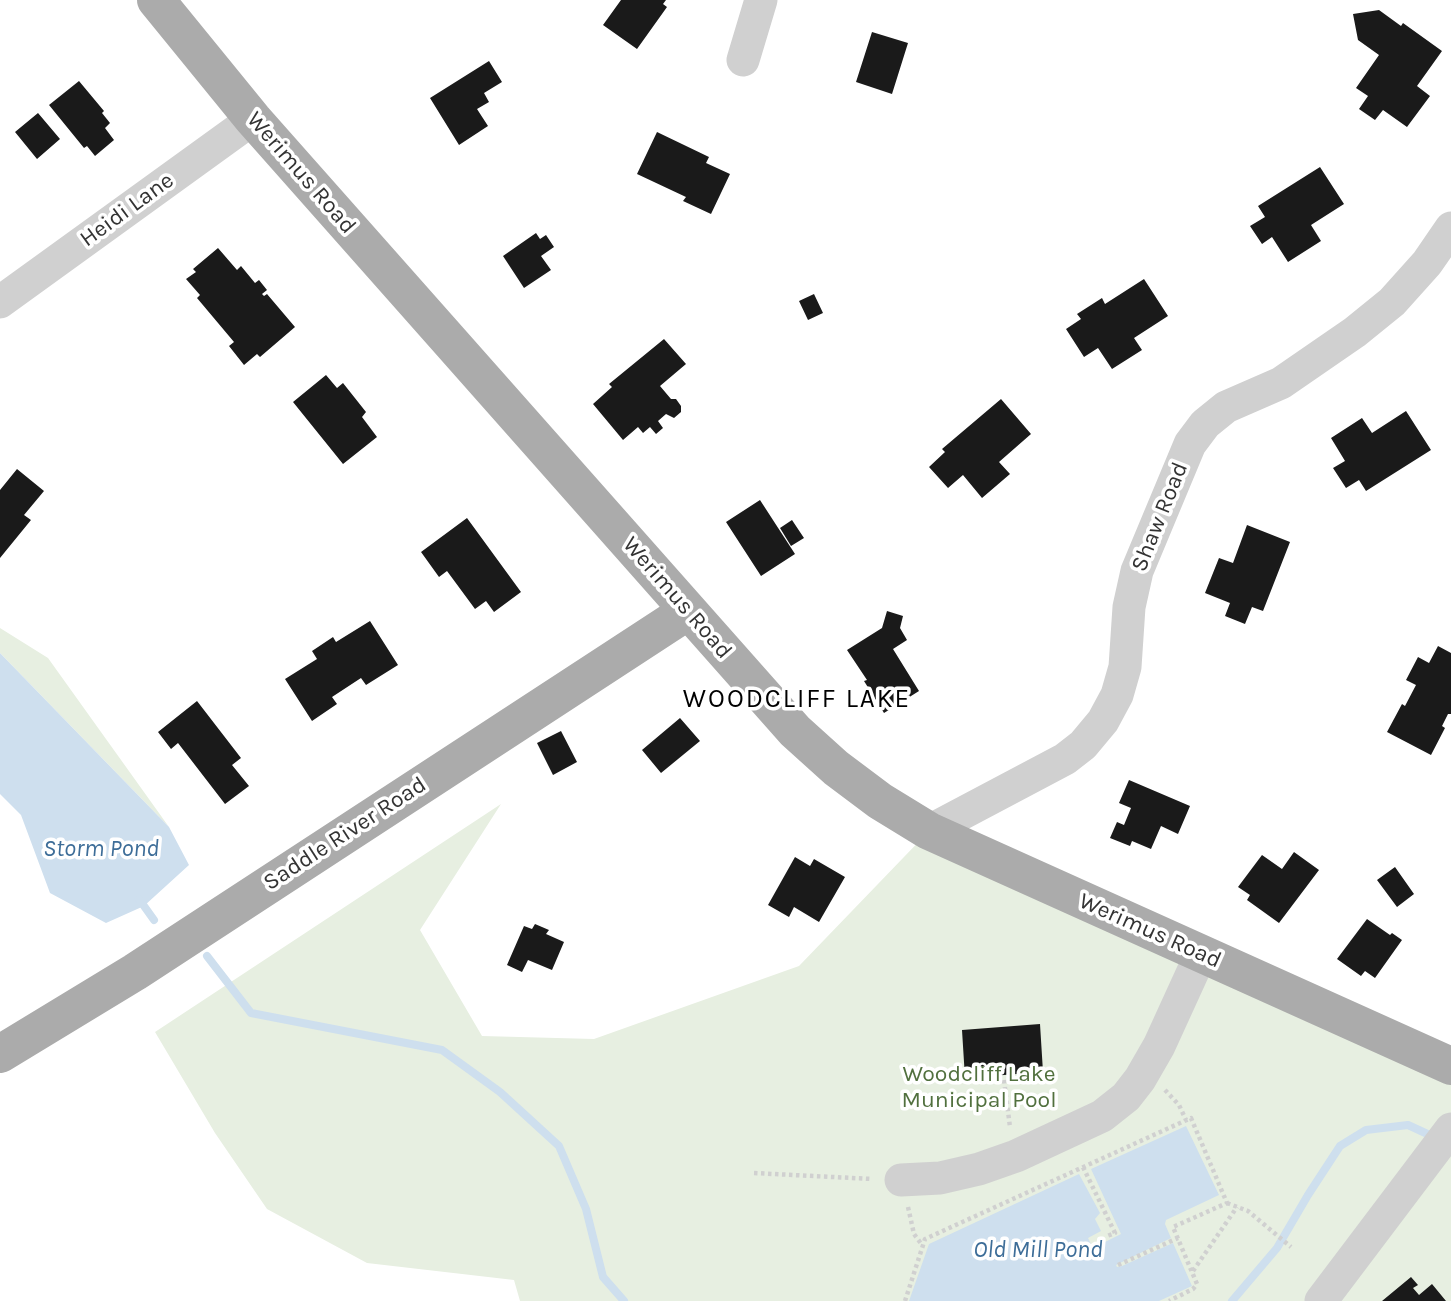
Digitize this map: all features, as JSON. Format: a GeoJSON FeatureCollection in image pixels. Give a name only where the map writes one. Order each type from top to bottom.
{"type":"FeatureCollection","features":[{"type":"Feature","properties":{"kind":"main road","name":"Werimus Road"},"geometry":{"type":"LineString","coordinates":[[156,0],[253,119],[688,611],[815,750],[880,802],[929,831],[1451,1066]]}},
{"type":"Feature","properties":{"kind":"main road","name":"Saddle River Road"},"geometry":{"type":"LineString","coordinates":[[0,1054],[135,972],[688,611]]}},
{"type":"Feature","properties":{"kind":"main road"},"geometry":{"type":"LineString","coordinates":[[1407,1047],[1451,1043]]}},
{"type":"Feature","properties":{"kind":"street"},"geometry":{"type":"LineString","coordinates":[[743,60],[761,0]]}},
{"type":"Feature","properties":{"kind":"street","name":"Heidi Lane"},"geometry":{"type":"LineString","coordinates":[[0,302],[253,119]]}},
{"type":"Feature","properties":{"kind":"street","name":"Shaw Road"},"geometry":{"type":"LineString","coordinates":[[929,831],[1065,759],[1104,721],[1117,695],[1125,667],[1129,607],[1137,571],[1190,444],[1205,424],[1226,407],[1281,383],[1355,332],[1392,302],[1427,263],[1451,228]]}},
{"type":"Feature","properties":{"kind":"street"},"geometry":{"type":"LineString","coordinates":[[901,1180],[940,1178],[979,1169],[1016,1156],[1102,1116],[1126,1097],[1140,1079],[1200,954]]}},
{"type":"Feature","properties":{"kind":"street"},"geometry":{"type":"LineString","coordinates":[[1333,1296],[1451,1129]]}},
{"type":"Feature","properties":{"kind":"path"},"geometry":{"type":"LineString","coordinates":[[905,1301],[922,1245],[928,1238],[1191,1118],[1227,1203],[1248,1211],[1291,1247]]}},
{"type":"Feature","properties":{"kind":"path"},"geometry":{"type":"LineString","coordinates":[[1083,1167],[1115,1233],[1107,1236]]}},
{"type":"Feature","properties":{"kind":"path"},"geometry":{"type":"LineString","coordinates":[[754,1173],[901,1180],[915,1234],[922,1245]]}},
{"type":"Feature","properties":{"kind":"path"},"geometry":{"type":"LineString","coordinates":[[1169,1301],[1197,1283],[1174,1227],[1227,1203]]}},
{"type":"Feature","properties":{"kind":"path"},"geometry":{"type":"LineString","coordinates":[[1192,1272],[1237,1207]]}},
{"type":"Feature","properties":{"kind":"path"},"geometry":{"type":"LineString","coordinates":[[1118,1265],[1178,1238]]}},
{"type":"Feature","properties":{"kind":"green space"},"geometry":{"type":"Polygon","coordinates":[[[0,628],[48,658],[169,827],[0,653],[0,628]]]}},
{"type":"Feature","properties":{"kind":"green space","name":"Woodcliff Lake Municipal Pool"},"geometry":{"type":"Polygon","coordinates":[[[501,804],[420,930],[482,1036],[594,1039],[799,966],[929,831],[1451,1066],[1451,1301],[520,1301],[514,1280],[367,1263],[267,1209],[215,1133],[155,1032],[501,804]]]}},
{"type":"Feature","properties":{"kind":"water","name":"Storm Pond"},"geometry":{"type":"Polygon","coordinates":[[[0,653],[169,827],[189,865],[144,906],[106,923],[50,893],[21,815],[0,794],[0,653]]]}},
{"type":"Feature","properties":{"kind":"water","name":"Old Mill Pond"},"geometry":{"type":"Polygon","coordinates":[[[1186,1126],[1219,1195],[1166,1220],[1171,1238],[1116,1265],[1122,1266],[1173,1243],[1192,1286],[1159,1301],[909,1301],[929,1244],[1079,1174],[1100,1213],[1095,1219],[1101,1231],[1088,1238],[1093,1248],[1121,1234],[1091,1169],[1186,1126]]]}},
{"type":"Feature","properties":{"kind":"building"},"geometry":{"type":"Polygon","coordinates":[[[621,0],[666,0],[663,4],[667,7],[637,49],[603,25],[621,0]]]}},
{"type":"Feature","properties":{"kind":"building"},"geometry":{"type":"Polygon","coordinates":[[[1379,10],[1401,26],[1403,23],[1442,51],[1417,86],[1430,96],[1407,127],[1383,110],[1375,120],[1359,109],[1368,96],[1356,88],[1379,55],[1358,40],[1353,14],[1379,10]]]}},
{"type":"Feature","properties":{"kind":"building"},"geometry":{"type":"Polygon","coordinates":[[[872,32],[908,43],[892,94],[856,82],[872,32]]]}},
{"type":"Feature","properties":{"kind":"building"},"geometry":{"type":"Polygon","coordinates":[[[489,61],[502,82],[484,93],[489,102],[477,109],[488,126],[459,145],[430,98],[489,61]]]}},
{"type":"Feature","properties":{"kind":"building"},"geometry":{"type":"Polygon","coordinates":[[[79,81],[104,111],[102,113],[110,123],[105,128],[114,140],[95,156],[87,146],[84,148],[49,105],[79,81]]]}},
{"type":"Feature","properties":{"kind":"building"},"geometry":{"type":"Polygon","coordinates":[[[38,113],[60,139],[37,159],[15,132],[38,113]]]}},
{"type":"Feature","properties":{"kind":"building"},"geometry":{"type":"Polygon","coordinates":[[[657,132],[709,157],[706,163],[730,174],[711,214],[683,201],[686,197],[637,174],[657,132]]]}},
{"type":"Feature","properties":{"kind":"building"},"geometry":{"type":"Polygon","coordinates":[[[1320,167],[1344,204],[1311,225],[1321,241],[1288,262],[1272,237],[1262,244],[1250,226],[1265,217],[1258,206],[1320,167]]]}},
{"type":"Feature","properties":{"kind":"building"},"geometry":{"type":"Polygon","coordinates":[[[536,233],[540,239],[546,235],[554,247],[541,256],[551,270],[524,288],[503,256],[536,233]]]}},
{"type":"Feature","properties":{"kind":"building"},"geometry":{"type":"Polygon","coordinates":[[[218,248],[237,270],[241,266],[255,283],[259,280],[267,290],[262,294],[267,294],[295,327],[260,357],[257,354],[244,365],[229,346],[234,342],[197,298],[200,295],[186,279],[196,272],[193,269],[218,248]]]}},
{"type":"Feature","properties":{"kind":"building"},"geometry":{"type":"Polygon","coordinates":[[[1144,279],[1168,316],[1134,338],[1142,350],[1112,369],[1098,348],[1084,357],[1066,329],[1081,319],[1077,314],[1102,298],[1105,304],[1144,279]]]}},
{"type":"Feature","properties":{"kind":"building"},"geometry":{"type":"Polygon","coordinates":[[[814,294],[823,313],[808,320],[799,301],[814,294]]]}},
{"type":"Feature","properties":{"kind":"building"},"geometry":{"type":"Polygon","coordinates":[[[664,339],[686,364],[660,386],[671,399],[676,399],[681,406],[681,412],[674,418],[666,414],[658,421],[663,428],[656,434],[650,427],[643,433],[638,427],[623,440],[593,404],[612,387],[609,384],[664,339]]]}},
{"type":"Feature","properties":{"kind":"building"},"geometry":{"type":"Polygon","coordinates":[[[326,375],[337,388],[343,383],[366,412],[362,417],[377,437],[343,464],[293,402],[326,375]]]}},
{"type":"Feature","properties":{"kind":"building"},"geometry":{"type":"Polygon","coordinates":[[[1001,399],[1031,434],[999,462],[1010,474],[982,498],[963,475],[948,488],[929,467],[945,452],[942,449],[1001,399]]]}},
{"type":"Feature","properties":{"kind":"building"},"geometry":{"type":"Polygon","coordinates":[[[1406,411],[1431,450],[1366,491],[1359,480],[1346,488],[1333,468],[1345,461],[1331,438],[1362,418],[1372,433],[1406,411]]]}},
{"type":"Feature","properties":{"kind":"building"},"geometry":{"type":"Polygon","coordinates":[[[17,469],[44,491],[24,515],[31,520],[0,558],[0,490],[17,469]]]}},
{"type":"Feature","properties":{"kind":"building"},"geometry":{"type":"Polygon","coordinates":[[[760,500],[795,554],[761,576],[726,522],[760,500]]]}},
{"type":"Feature","properties":{"kind":"building"},"geometry":{"type":"Polygon","coordinates":[[[467,518],[521,592],[494,612],[486,601],[475,609],[447,571],[439,577],[421,552],[467,518]]]}},
{"type":"Feature","properties":{"kind":"building"},"geometry":{"type":"Polygon","coordinates":[[[792,520],[804,538],[791,546],[780,528],[792,520]]]}},
{"type":"Feature","properties":{"kind":"building"},"geometry":{"type":"Polygon","coordinates":[[[1247,525],[1290,542],[1263,611],[1252,607],[1245,624],[1225,616],[1230,603],[1205,593],[1219,558],[1233,563],[1247,525]]]}},
{"type":"Feature","properties":{"kind":"building"},"geometry":{"type":"Polygon","coordinates":[[[887,611],[903,616],[900,628],[907,640],[893,649],[919,691],[884,713],[847,650],[882,628],[887,611]]]}},
{"type":"Feature","properties":{"kind":"building"},"geometry":{"type":"Polygon","coordinates":[[[370,621],[398,665],[366,685],[361,678],[332,697],[337,704],[312,721],[285,679],[317,659],[312,651],[333,637],[336,642],[370,621]]]}},
{"type":"Feature","properties":{"kind":"building"},"geometry":{"type":"Polygon","coordinates":[[[1438,646],[1451,653],[1451,714],[1448,714],[1442,726],[1445,728],[1431,755],[1387,732],[1416,685],[1406,680],[1418,657],[1429,663],[1438,646]]]}},
{"type":"Feature","properties":{"kind":"building"},"geometry":{"type":"Polygon","coordinates":[[[197,701],[241,758],[232,765],[249,786],[225,804],[178,743],[171,749],[158,732],[197,701]]]}},
{"type":"Feature","properties":{"kind":"building"},"geometry":{"type":"Polygon","coordinates":[[[680,718],[700,741],[661,773],[642,750],[680,718]]]}},
{"type":"Feature","properties":{"kind":"building"},"geometry":{"type":"Polygon","coordinates":[[[561,731],[577,762],[553,775],[537,743],[561,731]]]}},
{"type":"Feature","properties":{"kind":"building"},"geometry":{"type":"Polygon","coordinates":[[[1129,780],[1190,806],[1178,834],[1161,826],[1151,849],[1132,841],[1130,846],[1110,838],[1117,822],[1124,825],[1131,808],[1119,803],[1129,780]]]}},
{"type":"Feature","properties":{"kind":"building"},"geometry":{"type":"Polygon","coordinates":[[[1294,852],[1319,870],[1279,923],[1247,900],[1250,895],[1238,887],[1262,855],[1282,869],[1294,852]]]}},
{"type":"Feature","properties":{"kind":"building"},"geometry":{"type":"Polygon","coordinates":[[[795,857],[810,866],[814,859],[845,877],[819,922],[794,907],[789,917],[768,905],[795,857]]]}},
{"type":"Feature","properties":{"kind":"building"},"geometry":{"type":"Polygon","coordinates":[[[1395,867],[1414,894],[1397,907],[1377,880],[1395,867]]]}},
{"type":"Feature","properties":{"kind":"building"},"geometry":{"type":"Polygon","coordinates":[[[1367,919],[1402,940],[1375,978],[1365,971],[1361,976],[1337,959],[1367,919]]]}},
{"type":"Feature","properties":{"kind":"building"},"geometry":{"type":"Polygon","coordinates":[[[535,924],[549,930],[546,934],[564,942],[552,970],[528,960],[522,972],[507,965],[524,926],[532,929],[535,924]]]}},
{"type":"Feature","properties":{"kind":"building"},"geometry":{"type":"Polygon","coordinates":[[[1040,1024],[1043,1072],[965,1078],[962,1030],[1040,1024]]]}},
{"type":"Feature","properties":{"kind":"building"},"geometry":{"type":"Polygon","coordinates":[[[1411,1277],[1418,1285],[1413,1288],[1419,1295],[1432,1284],[1446,1301],[1382,1301],[1411,1277]]]}},
{"type":"Feature","properties":{"kind":"waterway"},"geometry":{"type":"LineString","coordinates":[[139,899],[154,920]]}},
{"type":"Feature","properties":{"kind":"waterway"},"geometry":{"type":"LineString","coordinates":[[207,956],[251,1013],[442,1050],[500,1092],[559,1146],[586,1209],[603,1277],[624,1301]]}},
{"type":"Feature","properties":{"kind":"waterway"},"geometry":{"type":"LineString","coordinates":[[1232,1301],[1277,1248],[1340,1146],[1366,1130],[1408,1125],[1434,1137]]}},
{"type":"Feature","properties":{"kind":"district","name":"WOODCLIFF LAKE"},"geometry":{"type":"Point","coordinates":[797,700]}}]}
